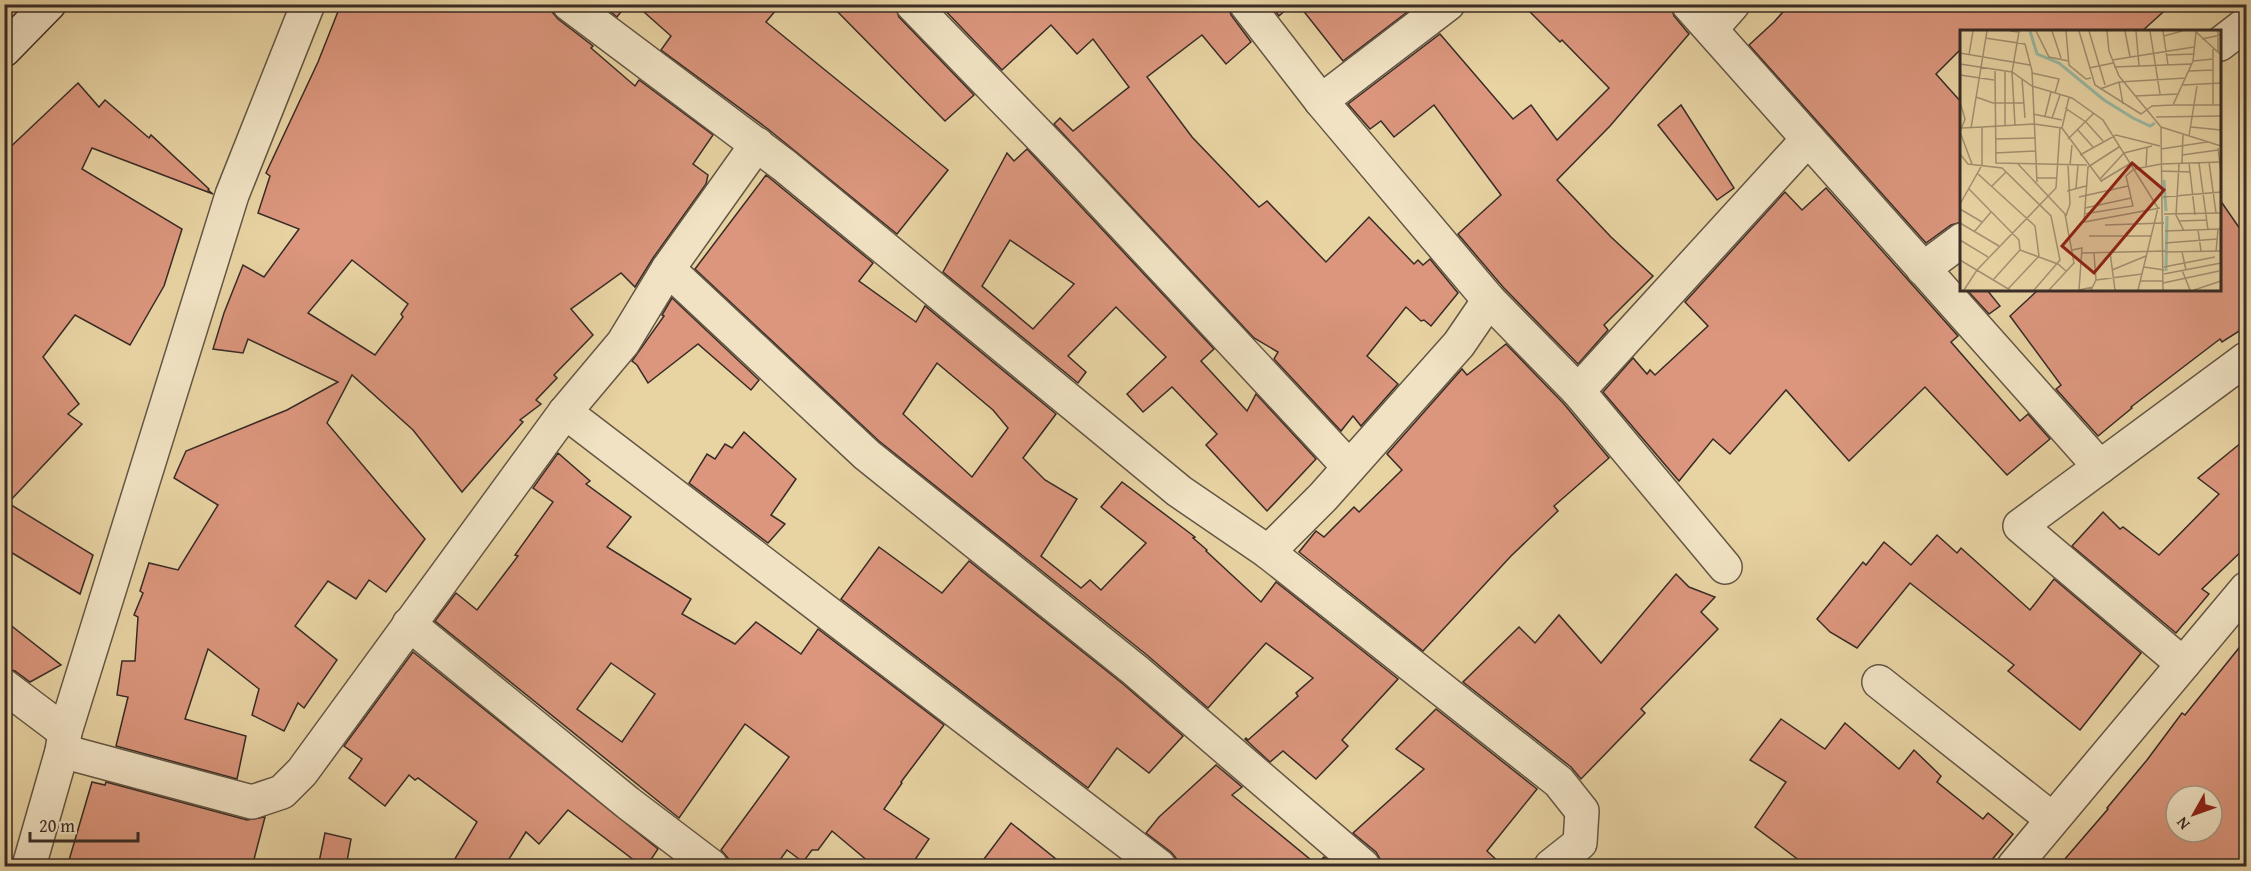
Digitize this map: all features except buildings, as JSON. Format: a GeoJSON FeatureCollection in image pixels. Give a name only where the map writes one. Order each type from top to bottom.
{"type":"FeatureCollection","features":[{"type":"Feature","properties":{"kind":"street"},"geometry":{"type":"LineString","coordinates":[[4,50],[49,4]]}},
{"type":"Feature","properties":{"kind":"street"},"geometry":{"type":"LineString","coordinates":[[29,867],[64,742],[232,195],[308,4]]}},
{"type":"Feature","properties":{"kind":"street"},"geometry":{"type":"LineString","coordinates":[[569,4],[758,144],[1179,491],[1268,552],[1559,782],[1582,811],[1580,843],[1551,867]]}},
{"type":"Feature","properties":{"kind":"street"},"geometry":{"type":"LineString","coordinates":[[912,4],[1065,162],[1349,467]]}},
{"type":"Feature","properties":{"kind":"street"},"geometry":{"type":"LineString","coordinates":[[1246,4],[1321,101],[1488,300],[1578,391],[1725,567]]}},
{"type":"Feature","properties":{"kind":"street"},"geometry":{"type":"LineString","coordinates":[[1321,101],[1448,4]]}},
{"type":"Feature","properties":{"kind":"street"},"geometry":{"type":"LineString","coordinates":[[1688,4],[2100,467]]}},
{"type":"Feature","properties":{"kind":"street"},"geometry":{"type":"LineString","coordinates":[[1711,30],[1733,4]]}},
{"type":"Feature","properties":{"kind":"street"},"geometry":{"type":"LineString","coordinates":[[2221,43],[2247,24]]}},
{"type":"Feature","properties":{"kind":"street"},"geometry":{"type":"LineString","coordinates":[[1578,391],[1808,139]]}},
{"type":"Feature","properties":{"kind":"street"},"geometry":{"type":"LineString","coordinates":[[4,686],[64,742],[252,802],[282,792],[302,772],[565,412],[622,343],[668,269],[758,144]]}},
{"type":"Feature","properties":{"kind":"street"},"geometry":{"type":"LineString","coordinates":[[1923,269],[1960,241]]}},
{"type":"Feature","properties":{"kind":"street"},"geometry":{"type":"LineString","coordinates":[[668,269],[867,455],[1135,670],[1364,867]]}},
{"type":"Feature","properties":{"kind":"street"},"geometry":{"type":"LineString","coordinates":[[1268,552],[1349,467],[1459,344],[1488,300]]}},
{"type":"Feature","properties":{"kind":"street"},"geometry":{"type":"LineString","coordinates":[[2182,664],[2020,526],[2247,359]]}},
{"type":"Feature","properties":{"kind":"street"},"geometry":{"type":"LineString","coordinates":[[565,412],[1160,867]]}},
{"type":"Feature","properties":{"kind":"street"},"geometry":{"type":"LineString","coordinates":[[2014,867],[2247,589]]}},
{"type":"Feature","properties":{"kind":"street"},"geometry":{"type":"LineString","coordinates":[[409,624],[628,803],[711,867]]}},
{"type":"Feature","properties":{"kind":"street"},"geometry":{"type":"LineString","coordinates":[[1879,682],[2052,819]]}}]}
